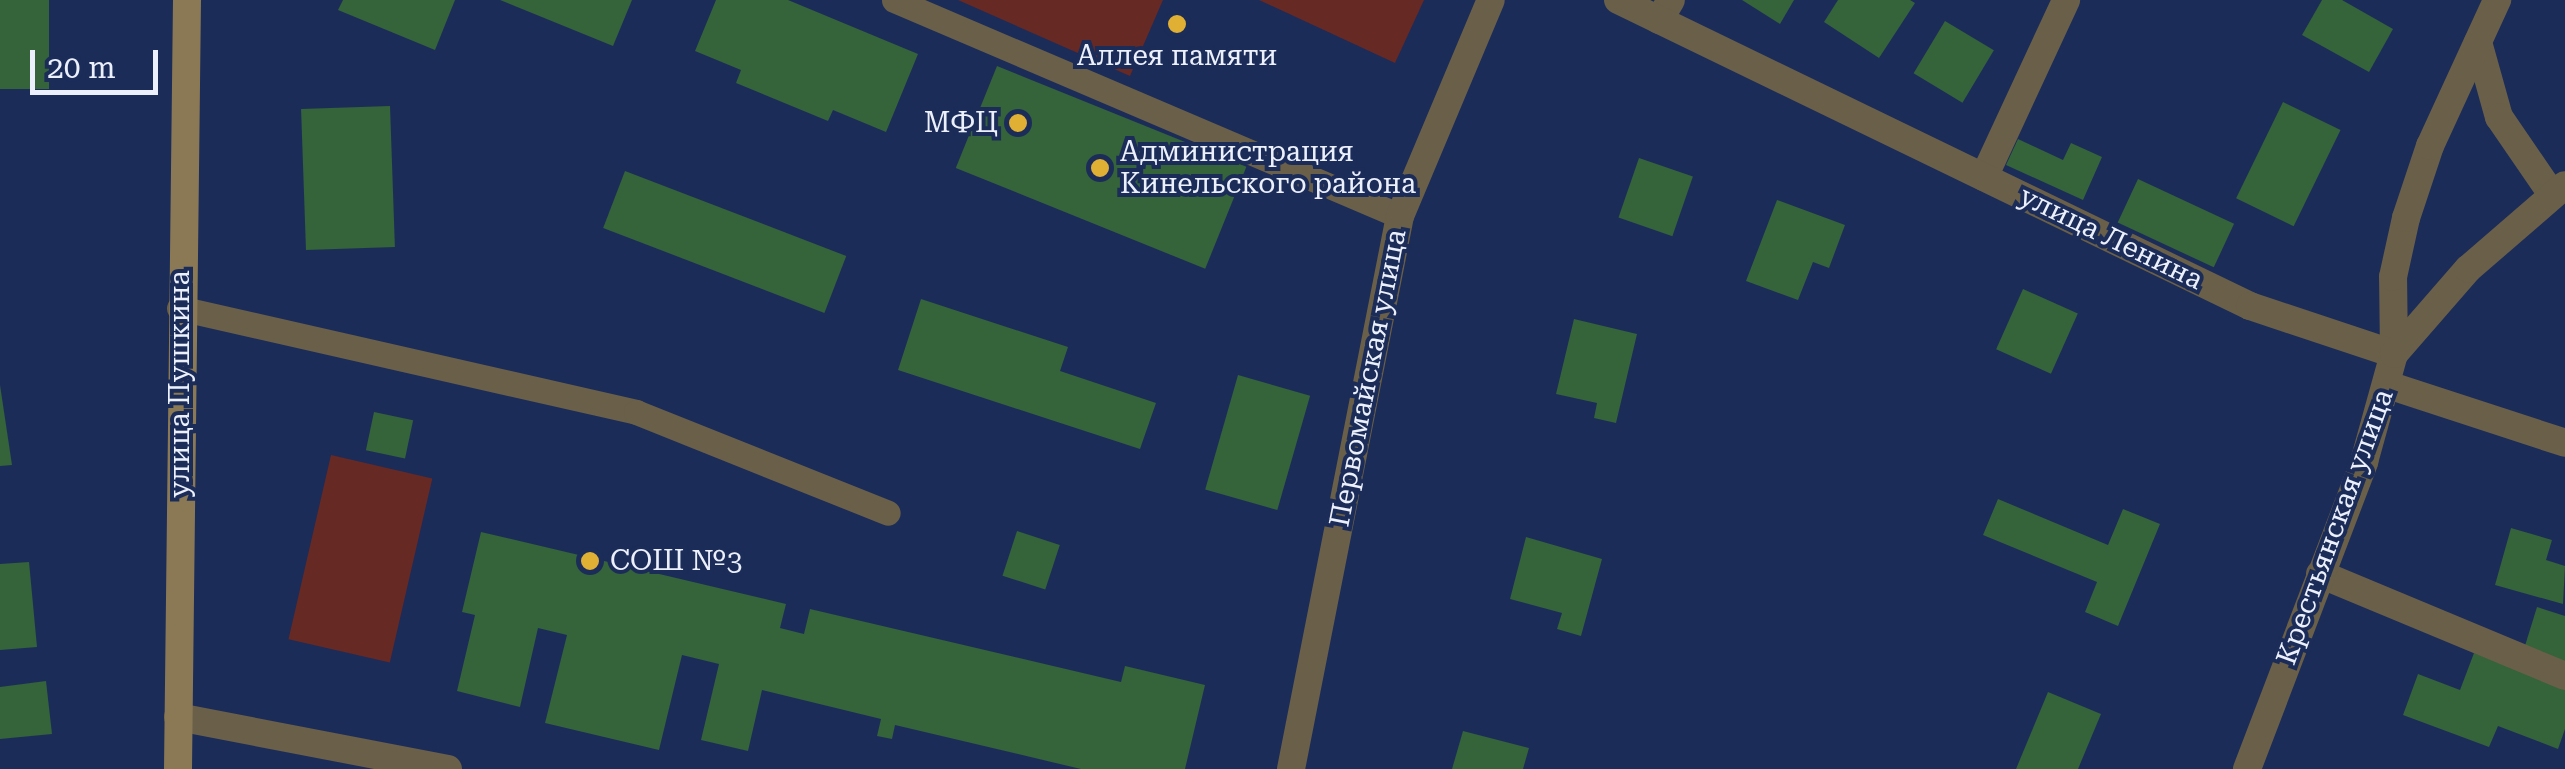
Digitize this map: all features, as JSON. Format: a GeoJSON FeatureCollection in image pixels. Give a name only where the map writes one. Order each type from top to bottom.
{"type":"FeatureCollection","features":[{"type":"Feature","properties":{"kind":"main road","name":"улица Пушкина"},"geometry":{"type":"LineString","coordinates":[[178,769],[180,308],[187,0]]}},
{"type":"Feature","properties":{"kind":"street","name":"Первомайская улица"},"geometry":{"type":"LineString","coordinates":[[1291,769],[1400,216],[1491,0]]}},
{"type":"Feature","properties":{"kind":"street","name":"улица Ленина"},"geometry":{"type":"LineString","coordinates":[[1618,0],[1665,10],[1984,177],[2250,306],[2394,354]]}},
{"type":"Feature","properties":{"kind":"street"},"geometry":{"type":"LineString","coordinates":[[1984,177],[2066,0]]}},
{"type":"Feature","properties":{"kind":"street","name":"Крестьянская улица"},"geometry":{"type":"LineString","coordinates":[[2247,769],[2388,385],[2394,354],[2393,278],[2406,218],[2497,0]]}},
{"type":"Feature","properties":{"kind":"street"},"geometry":{"type":"LineString","coordinates":[[2394,354],[2468,269],[2558,189],[2499,118],[2478,42]]}},
{"type":"Feature","properties":{"kind":"street"},"geometry":{"type":"LineString","coordinates":[[2388,385],[2565,443]]}},
{"type":"Feature","properties":{"kind":"street"},"geometry":{"type":"LineString","coordinates":[[2320,574],[2565,676]]}},
{"type":"Feature","properties":{"kind":"street"},"geometry":{"type":"LineString","coordinates":[[178,718],[448,769]]}},
{"type":"Feature","properties":{"kind":"lane"},"geometry":{"type":"LineString","coordinates":[[894,0],[1400,216]]}},
{"type":"Feature","properties":{"kind":"lane"},"geometry":{"type":"LineString","coordinates":[[180,308],[636,412],[888,512]]}},
{"type":"Feature","properties":{"kind":"shaded area"},"geometry":{"type":"Polygon","coordinates":[[[958,0],[1163,0],[1130,76],[958,0]]]}},
{"type":"Feature","properties":{"kind":"shaded area"},"geometry":{"type":"Polygon","coordinates":[[[1259,0],[1424,0],[1395,63],[1259,0]]]}},
{"type":"Feature","properties":{"kind":"shaded area"},"geometry":{"type":"Polygon","coordinates":[[[331,455],[432,478],[390,663],[288,639],[331,455]]]}},
{"type":"Feature","properties":{"kind":"building"},"geometry":{"type":"Polygon","coordinates":[[[0,0],[49,0],[49,89],[0,89],[0,0]]]}},
{"type":"Feature","properties":{"kind":"building"},"geometry":{"type":"Polygon","coordinates":[[[343,0],[455,0],[435,50],[338,10],[343,0]]]}},
{"type":"Feature","properties":{"kind":"building"},"geometry":{"type":"Polygon","coordinates":[[[500,0],[632,0],[613,46],[500,0]]]}},
{"type":"Feature","properties":{"kind":"building"},"geometry":{"type":"Polygon","coordinates":[[[716,0],[788,0],[918,54],[886,132],[833,110],[828,121],[736,83],[741,70],[695,51],[716,0]]]}},
{"type":"Feature","properties":{"kind":"building"},"geometry":{"type":"Polygon","coordinates":[[[1742,0],[1794,0],[1780,24],[1742,0]]]}},
{"type":"Feature","properties":{"kind":"building"},"geometry":{"type":"Polygon","coordinates":[[[1838,0],[1915,3],[1879,58],[1824,22],[1838,0]]]}},
{"type":"Feature","properties":{"kind":"building"},"geometry":{"type":"Polygon","coordinates":[[[2322,0],[2342,0],[2393,29],[2369,72],[2302,35],[2322,0]]]}},
{"type":"Feature","properties":{"kind":"building"},"geometry":{"type":"Polygon","coordinates":[[[1945,21],[1994,50],[1962,103],[1914,73],[1945,21]]]}},
{"type":"Feature","properties":{"kind":"building","name":"Администрация Кинельского района"},"geometry":{"type":"Polygon","coordinates":[[[997,66],[1246,167],[1205,269],[956,168],[997,66]]]}},
{"type":"Feature","properties":{"kind":"building"},"geometry":{"type":"Polygon","coordinates":[[[2283,102],[2341,130],[2294,226],[2236,198],[2283,102]]]}},
{"type":"Feature","properties":{"kind":"building"},"geometry":{"type":"Polygon","coordinates":[[[390,106],[395,247],[306,250],[301,109],[390,106]]]}},
{"type":"Feature","properties":{"kind":"building"},"geometry":{"type":"Polygon","coordinates":[[[2018,139],[2063,160],[2071,143],[2102,157],[2083,200],[2006,165],[2018,139]]]}},
{"type":"Feature","properties":{"kind":"building"},"geometry":{"type":"Polygon","coordinates":[[[1639,158],[1693,177],[1672,236],[1618,218],[1639,158]]]}},
{"type":"Feature","properties":{"kind":"building"},"geometry":{"type":"Polygon","coordinates":[[[625,171],[846,256],[824,313],[603,228],[625,171]]]}},
{"type":"Feature","properties":{"kind":"building"},"geometry":{"type":"Polygon","coordinates":[[[2138,179],[2234,224],[2214,267],[2118,223],[2138,179]]]}},
{"type":"Feature","properties":{"kind":"building"},"geometry":{"type":"Polygon","coordinates":[[[1777,200],[1845,225],[1829,268],[1813,262],[1798,300],[1746,281],[1777,200]]]}},
{"type":"Feature","properties":{"kind":"building"},"geometry":{"type":"Polygon","coordinates":[[[2023,289],[2078,313],[2051,374],[1996,349],[2023,289]]]}},
{"type":"Feature","properties":{"kind":"building"},"geometry":{"type":"Polygon","coordinates":[[[921,299],[1068,347],[1060,371],[1156,403],[1140,449],[898,370],[921,299]]]}},
{"type":"Feature","properties":{"kind":"building"},"geometry":{"type":"Polygon","coordinates":[[[1574,319],[1637,334],[1616,423],[1594,418],[1597,403],[1556,394],[1574,319]]]}},
{"type":"Feature","properties":{"kind":"building"},"geometry":{"type":"Polygon","coordinates":[[[1238,375],[1310,396],[1277,510],[1205,489],[1238,375]]]}},
{"type":"Feature","properties":{"kind":"building"},"geometry":{"type":"Polygon","coordinates":[[[0,385],[12,465],[0,466],[0,385]]]}},
{"type":"Feature","properties":{"kind":"building"},"geometry":{"type":"Polygon","coordinates":[[[374,412],[413,420],[405,458],[366,450],[374,412]]]}},
{"type":"Feature","properties":{"kind":"building"},"geometry":{"type":"Polygon","coordinates":[[[1998,499],[2108,545],[2123,509],[2160,524],[2118,626],[2085,612],[2097,582],[1983,535],[1998,499]]]}},
{"type":"Feature","properties":{"kind":"building"},"geometry":{"type":"Polygon","coordinates":[[[2511,528],[2552,540],[2546,560],[2565,566],[2563,604],[2495,585],[2511,528]]]}},
{"type":"Feature","properties":{"kind":"building"},"geometry":{"type":"Polygon","coordinates":[[[1017,531],[1060,545],[1045,590],[1002,576],[1017,531]]]}},
{"type":"Feature","properties":{"kind":"building"},"geometry":{"type":"Polygon","coordinates":[[[481,532],[786,604],[780,628],[804,634],[810,609],[1121,682],[1125,666],[1205,685],[1185,769],[1081,769],[895,725],[892,739],[877,736],[881,719],[762,690],[748,751],[701,740],[719,664],[682,655],[659,750],[545,723],[567,635],[538,628],[520,707],[457,691],[475,615],[462,612],[481,532]]]}},
{"type":"Feature","properties":{"kind":"building"},"geometry":{"type":"Polygon","coordinates":[[[1526,537],[1602,559],[1581,636],[1557,629],[1562,613],[1510,599],[1526,537]]]}},
{"type":"Feature","properties":{"kind":"building"},"geometry":{"type":"Polygon","coordinates":[[[29,562],[37,647],[0,650],[0,564],[29,562]]]}},
{"type":"Feature","properties":{"kind":"building"},"geometry":{"type":"Polygon","coordinates":[[[2537,607],[2565,616],[2565,662],[2524,649],[2537,607]]]}},
{"type":"Feature","properties":{"kind":"building"},"geometry":{"type":"Polygon","coordinates":[[[2474,653],[2565,688],[2565,729],[2558,749],[2498,726],[2489,747],[2403,715],[2418,674],[2460,690],[2474,653]]]}},
{"type":"Feature","properties":{"kind":"building"},"geometry":{"type":"Polygon","coordinates":[[[46,681],[52,734],[0,739],[0,687],[46,681]]]}},
{"type":"Feature","properties":{"kind":"building"},"geometry":{"type":"Polygon","coordinates":[[[2048,692],[2101,714],[2078,769],[2016,769],[2048,692]]]}},
{"type":"Feature","properties":{"kind":"building"},"geometry":{"type":"Polygon","coordinates":[[[1463,731],[1529,748],[1523,769],[1452,769],[1463,731]]]}},
{"type":"Feature","properties":{"kind":"place","name":"Аллея памяти"},"geometry":{"type":"Point","coordinates":[1177,24]}},
{"type":"Feature","properties":{"kind":"place","name":"МФЦ"},"geometry":{"type":"Point","coordinates":[1018,123]}},
{"type":"Feature","properties":{"kind":"place","name":"Администрация Кинельского района"},"geometry":{"type":"Point","coordinates":[1100,168]}},
{"type":"Feature","properties":{"kind":"place","name":"СОШ №3"},"geometry":{"type":"Point","coordinates":[590,561]}}]}
